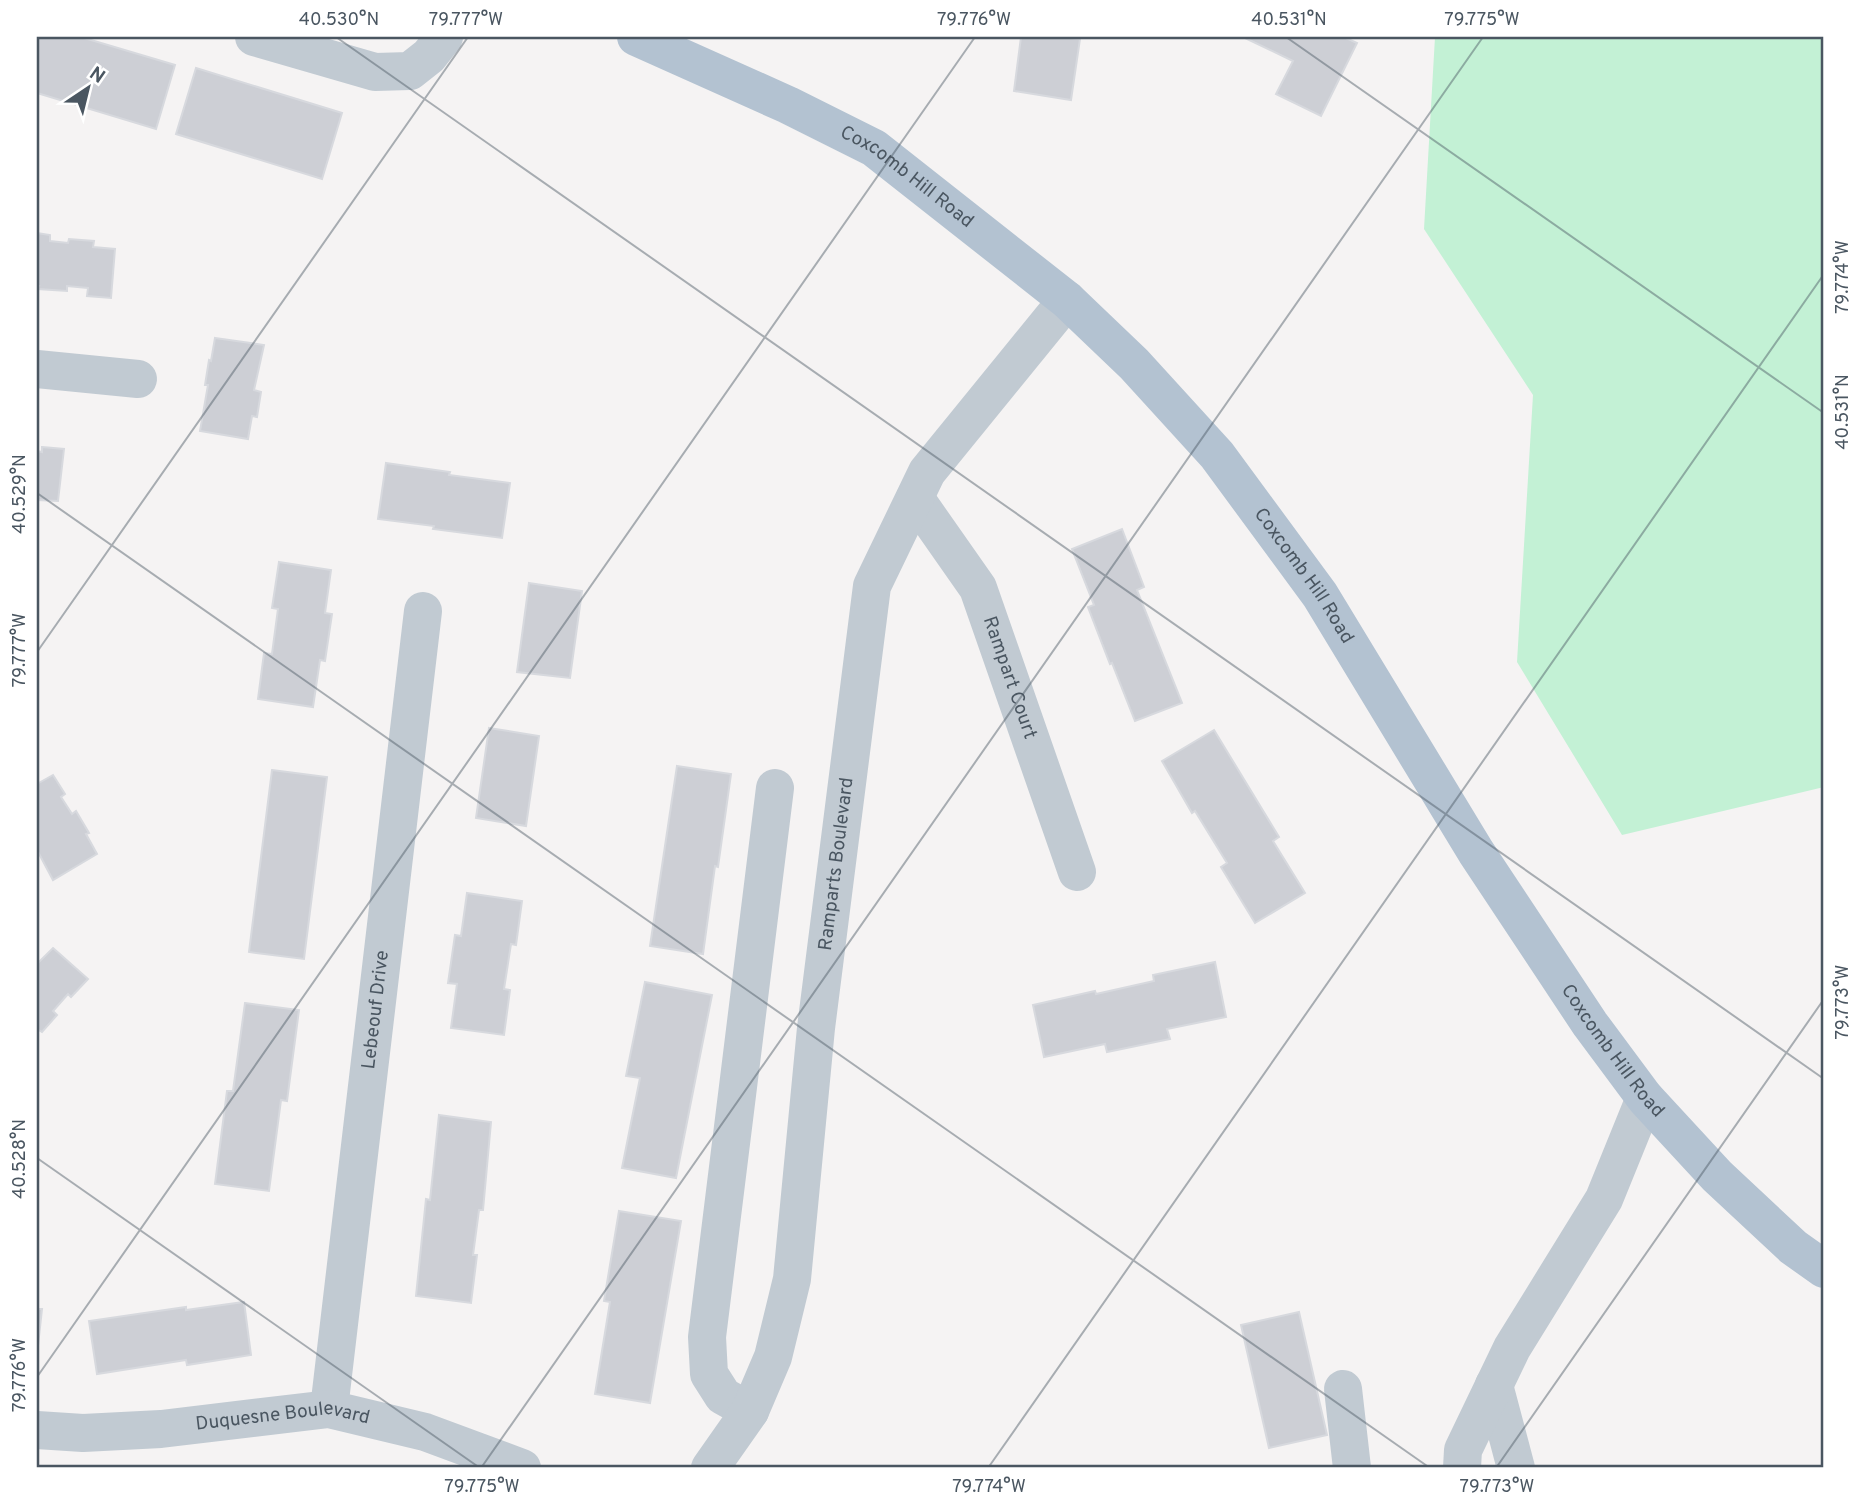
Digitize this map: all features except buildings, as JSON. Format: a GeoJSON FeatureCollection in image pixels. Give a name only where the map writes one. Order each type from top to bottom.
{"type":"FeatureCollection","features":[{"type":"Feature","properties":{"kind":"main road","name":"Coxcomb Hill Road"},"geometry":{"type":"LineString","coordinates":[[636,37],[788,105],[874,148],[1067,300],[1134,364],[1217,455],[1321,595],[1476,852],[1590,1024],[1645,1098],[1717,1176],[1793,1247],[1824,1269]]}},
{"type":"Feature","properties":{"kind":"street"},"geometry":{"type":"LineString","coordinates":[[254,37],[375,72],[410,71],[429,56],[444,37]]}},
{"type":"Feature","properties":{"kind":"street","name":"Ramparts Boulevard"},"geometry":{"type":"LineString","coordinates":[[710,1468],[750,1411],[773,1357],[792,1279],[816,1028],[872,586],[927,472],[1067,300]]}},
{"type":"Feature","properties":{"kind":"street"},"geometry":{"type":"LineString","coordinates":[[37,369],[138,379]]}},
{"type":"Feature","properties":{"kind":"street","name":"Rampart Court"},"geometry":{"type":"LineString","coordinates":[[915,498],[978,588],[1077,872]]}},
{"type":"Feature","properties":{"kind":"street","name":"Lebeouf Drive"},"geometry":{"type":"LineString","coordinates":[[329,1409],[423,611]]}},
{"type":"Feature","properties":{"kind":"street"},"geometry":{"type":"LineString","coordinates":[[750,1411],[723,1396],[709,1374],[707,1337],[775,788]]}},
{"type":"Feature","properties":{"kind":"street"},"geometry":{"type":"LineString","coordinates":[[1462,1468],[1463,1450],[1512,1348],[1604,1199],[1645,1098]]}},
{"type":"Feature","properties":{"kind":"street"},"geometry":{"type":"LineString","coordinates":[[1494,1385],[1516,1468]]}},
{"type":"Feature","properties":{"kind":"street"},"geometry":{"type":"LineString","coordinates":[[1343,1389],[1352,1468]]}},
{"type":"Feature","properties":{"kind":"street","name":"Duquesne Boulevard"},"geometry":{"type":"LineString","coordinates":[[37,1430],[83,1433],[162,1429],[329,1409],[425,1432],[522,1468]]}},
{"type":"Feature","properties":{"kind":"green space"},"geometry":{"type":"Polygon","coordinates":[[[1435,37],[1824,37],[1824,787],[1622,835],[1517,662],[1533,395],[1424,229],[1435,37]]]}}]}
